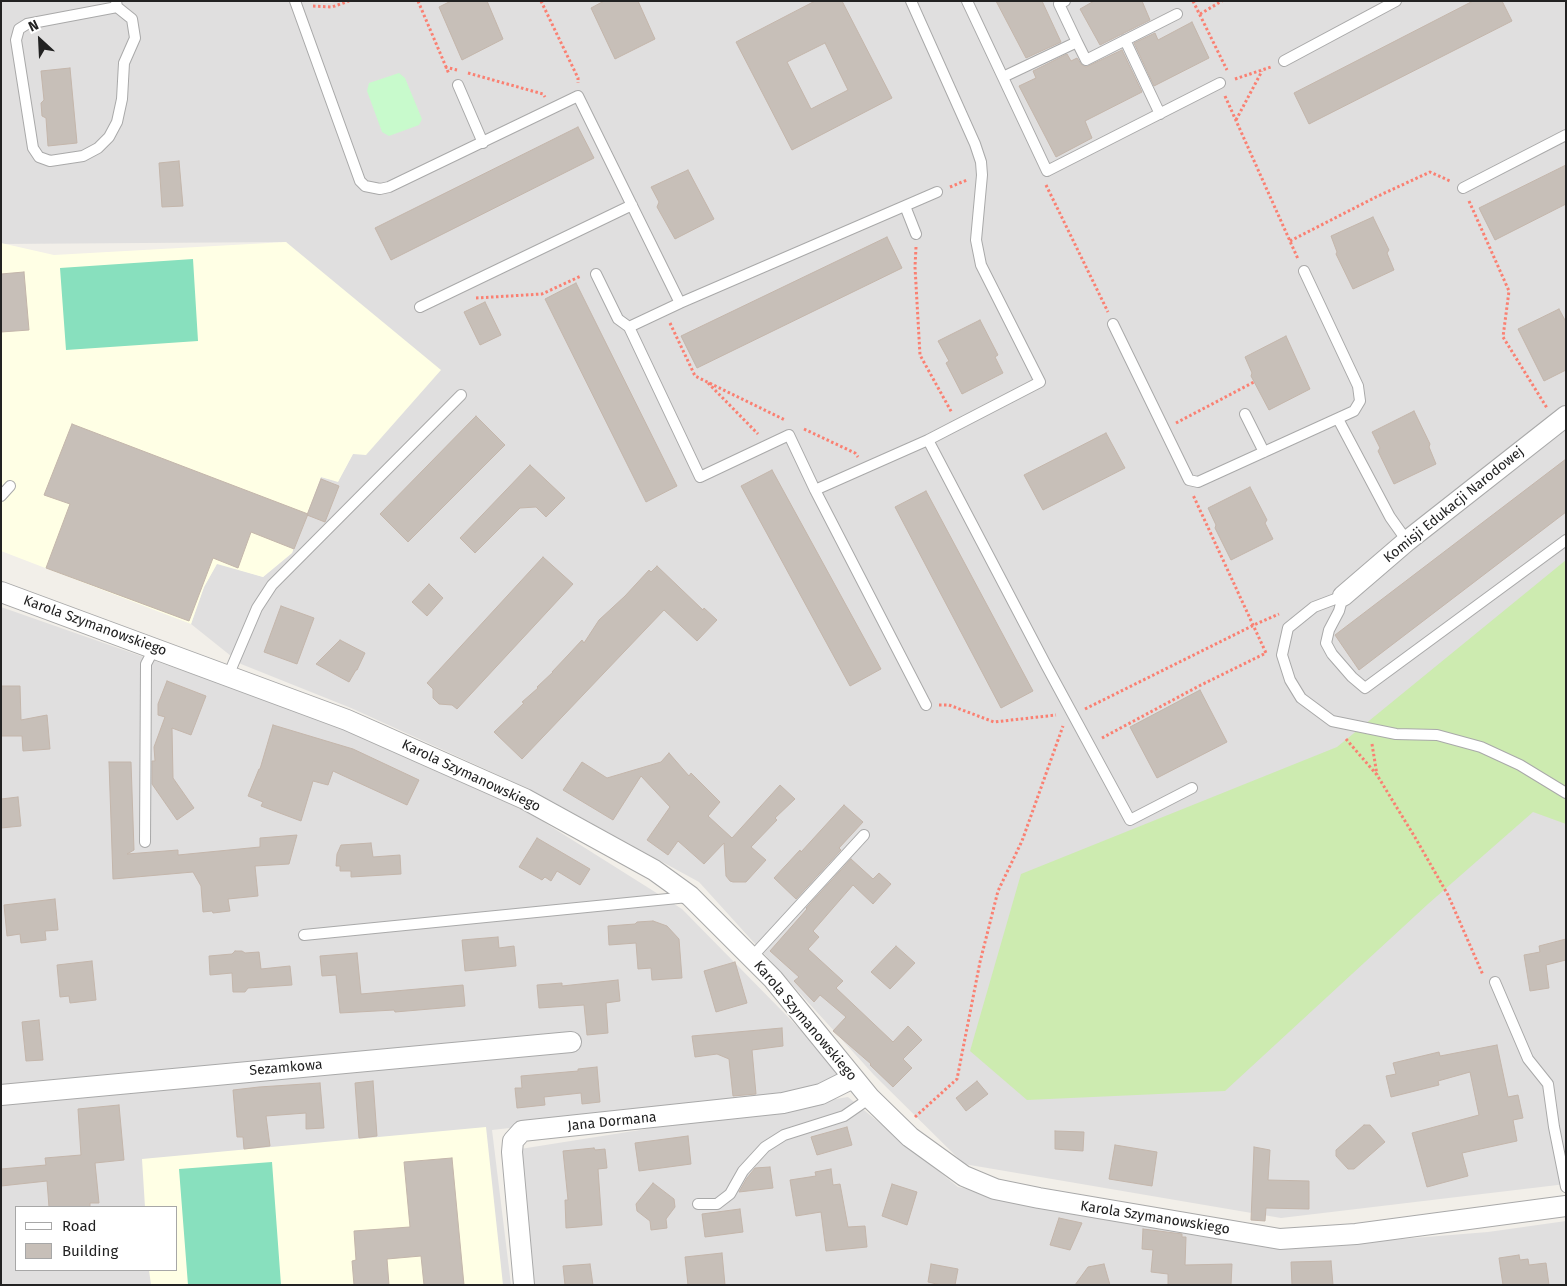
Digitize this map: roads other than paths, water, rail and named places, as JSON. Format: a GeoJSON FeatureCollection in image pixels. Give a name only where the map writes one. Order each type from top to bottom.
{"type":"FeatureCollection","features":[{"type":"Feature","properties":{"kind":"street","name":"Komisji Edukacji Narodowej"},"geometry":{"type":"LineString","coordinates":[[1343,596],[1408,541],[1561,419]]}},
{"type":"Feature","properties":{"kind":"street","name":"Karola Szymanowskiego"},"geometry":{"type":"LineString","coordinates":[[1,592],[347,720],[525,799],[654,870],[690,896],[773,979],[870,1098],[902,1130],[964,1176],[996,1189],[1280,1239],[1356,1234],[1566,1206]]}},
{"type":"Feature","properties":{"kind":"street","name":"Sezamkowa"},"geometry":{"type":"LineString","coordinates":[[1,1095],[572,1042]]}},
{"type":"Feature","properties":{"kind":"street","name":"Jana Dormana"},"geometry":{"type":"LineString","coordinates":[[524,1285],[512,1152],[513,1141],[522,1131],[784,1103],[821,1094],[853,1078]]}},
{"type":"Feature","properties":{"kind":"lane"},"geometry":{"type":"LineString","coordinates":[[295,1],[360,181],[365,186],[380,189],[389,187],[578,96],[680,303]]}},
{"type":"Feature","properties":{"kind":"lane"},"geometry":{"type":"LineString","coordinates":[[815,490],[928,440],[1040,382],[981,265],[976,240],[982,175],[981,162],[975,144],[911,1]]}},
{"type":"Feature","properties":{"kind":"lane"},"geometry":{"type":"LineString","coordinates":[[967,1],[1047,171],[1220,83]]}},
{"type":"Feature","properties":{"kind":"lane"},"geometry":{"type":"LineString","coordinates":[[1065,1],[1059,4],[1086,60],[1177,14]]}},
{"type":"Feature","properties":{"kind":"lane"},"geometry":{"type":"LineString","coordinates":[[1284,61],[1396,1]]}},
{"type":"Feature","properties":{"kind":"lane"},"geometry":{"type":"LineString","coordinates":[[116,4],[132,19],[135,38],[124,63],[122,99],[117,122],[109,137],[98,148],[83,156],[50,161],[39,157],[32,148],[16,40],[19,29],[27,24],[116,4]]}},
{"type":"Feature","properties":{"kind":"lane"},"geometry":{"type":"LineString","coordinates":[[1125,40],[1160,114]]}},
{"type":"Feature","properties":{"kind":"lane"},"geometry":{"type":"LineString","coordinates":[[1003,77],[1077,42]]}},
{"type":"Feature","properties":{"kind":"lane"},"geometry":{"type":"LineString","coordinates":[[458,85],[483,143]]}},
{"type":"Feature","properties":{"kind":"lane"},"geometry":{"type":"LineString","coordinates":[[1463,188],[1566,135]]}},
{"type":"Feature","properties":{"kind":"lane"},"geometry":{"type":"LineString","coordinates":[[629,327],[680,303],[937,192]]}},
{"type":"Feature","properties":{"kind":"lane"},"geometry":{"type":"LineString","coordinates":[[420,308],[632,205]]}},
{"type":"Feature","properties":{"kind":"lane"},"geometry":{"type":"LineString","coordinates":[[905,206],[916,234]]}},
{"type":"Feature","properties":{"kind":"lane"},"geometry":{"type":"LineString","coordinates":[[1113,324],[1189,480],[1198,482],[1354,411],[1360,401],[1358,386],[1304,271]]}},
{"type":"Feature","properties":{"kind":"lane"},"geometry":{"type":"LineString","coordinates":[[596,274],[618,318],[629,327],[700,477],[789,435],[815,490],[926,705]]}},
{"type":"Feature","properties":{"kind":"lane"},"geometry":{"type":"LineString","coordinates":[[228,676],[257,608],[272,585],[461,395]]}},
{"type":"Feature","properties":{"kind":"lane"},"geometry":{"type":"LineString","coordinates":[[1245,414],[1264,452]]}},
{"type":"Feature","properties":{"kind":"lane"},"geometry":{"type":"LineString","coordinates":[[1338,419],[1390,517],[1408,541]]}},
{"type":"Feature","properties":{"kind":"lane"},"geometry":{"type":"LineString","coordinates":[[928,440],[1130,820],[1192,788]]}},
{"type":"Feature","properties":{"kind":"lane"},"geometry":{"type":"LineString","coordinates":[[1,496],[10,486]]}},
{"type":"Feature","properties":{"kind":"lane"},"geometry":{"type":"LineString","coordinates":[[1343,596],[1339,611],[1329,630],[1326,643],[1332,654],[1352,677],[1365,688],[1566,540]]}},
{"type":"Feature","properties":{"kind":"lane"},"geometry":{"type":"LineString","coordinates":[[1343,596],[1314,607],[1288,628],[1282,655],[1290,680],[1301,698],[1332,721],[1396,734],[1437,734],[1481,747],[1520,765],[1566,793]]}},
{"type":"Feature","properties":{"kind":"lane"},"geometry":{"type":"LineString","coordinates":[[145,842],[146,664],[154,648]]}},
{"type":"Feature","properties":{"kind":"lane"},"geometry":{"type":"LineString","coordinates":[[751,958],[864,835]]}},
{"type":"Feature","properties":{"kind":"lane"},"geometry":{"type":"LineString","coordinates":[[304,935],[690,896]]}},
{"type":"Feature","properties":{"kind":"lane"},"geometry":{"type":"LineString","coordinates":[[1495,982],[1528,1059],[1548,1084],[1566,1187]]}},
{"type":"Feature","properties":{"kind":"lane"},"geometry":{"type":"LineString","coordinates":[[698,1204],[717,1204],[730,1194],[743,1171],[765,1147],[784,1135],[844,1116],[870,1098]]}}]}
